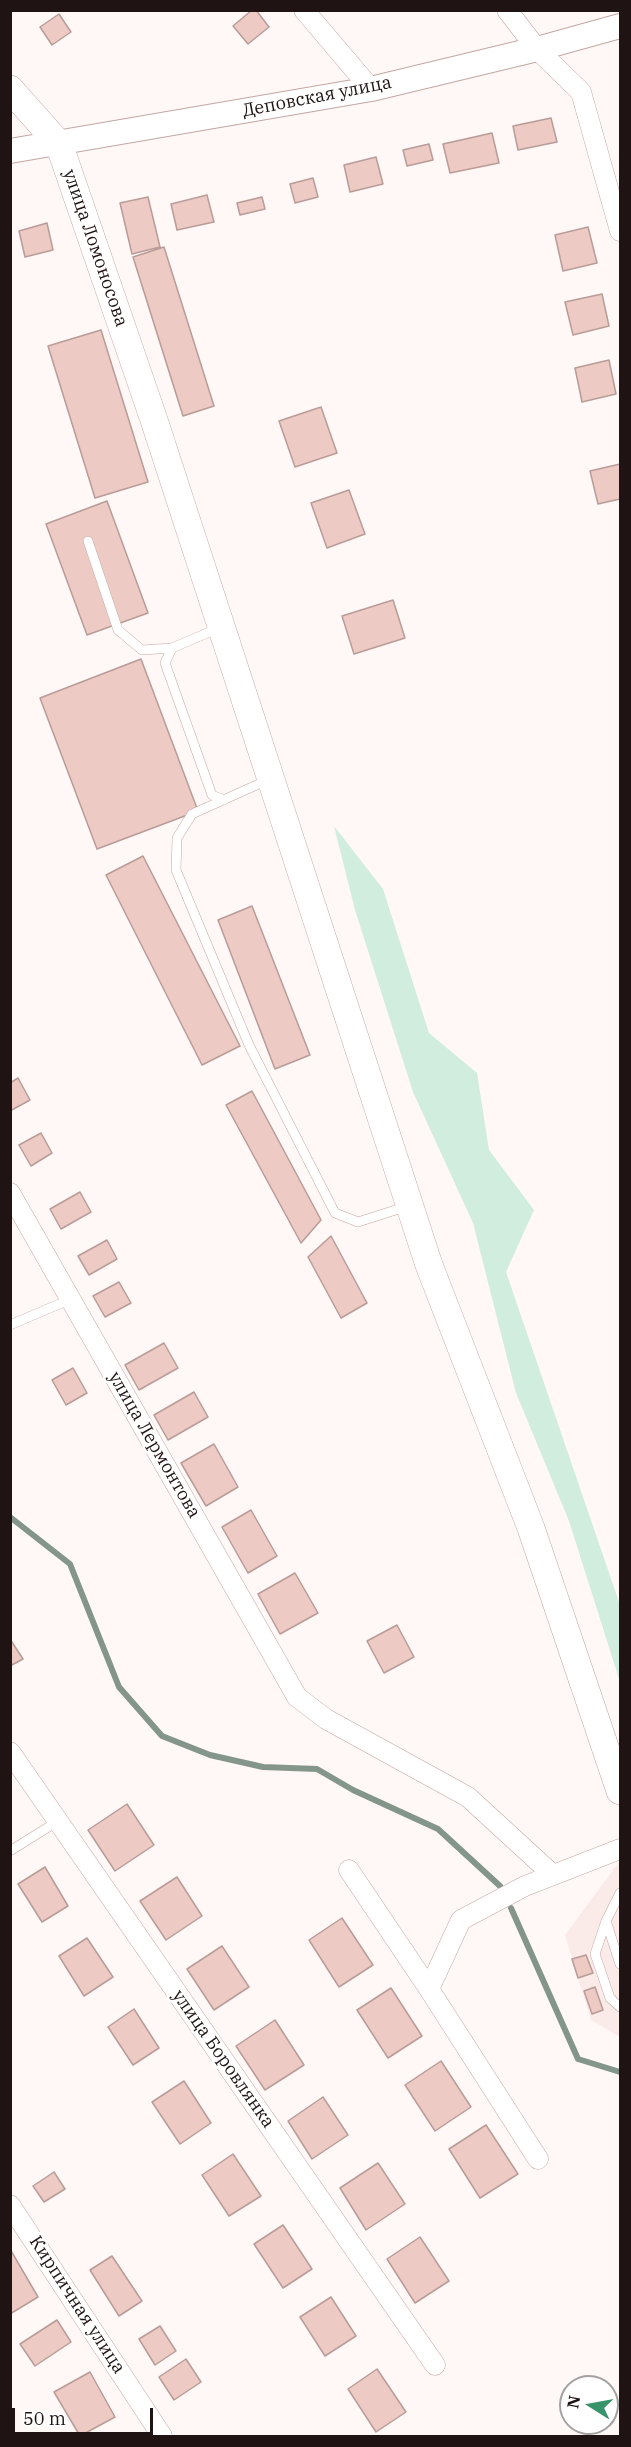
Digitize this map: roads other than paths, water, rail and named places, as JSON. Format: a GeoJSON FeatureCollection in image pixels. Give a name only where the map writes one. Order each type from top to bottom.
{"type":"FeatureCollection","features":[{"type":"Feature","properties":{"kind":"main road","name":"улица Ломоносова"},"geometry":{"type":"LineString","coordinates":[[10,89],[59,144],[154,420],[429,1265],[531,1528],[621,1791]]}},
{"type":"Feature","properties":{"kind":"street"},"geometry":{"type":"LineString","coordinates":[[304,10],[371,89]]}},
{"type":"Feature","properties":{"kind":"street"},"geometry":{"type":"LineString","coordinates":[[507,10],[537,50],[581,92],[621,231]]}},
{"type":"Feature","properties":{"kind":"street","name":"Деповская улица"},"geometry":{"type":"LineString","coordinates":[[10,151],[371,89],[537,50],[621,26]]}},
{"type":"Feature","properties":{"kind":"street","name":"улица Лермонтова"},"geometry":{"type":"LineString","coordinates":[[10,1193],[297,1697],[326,1719],[468,1797],[554,1875]]}},
{"type":"Feature","properties":{"kind":"street","name":"улица Боровлянка"},"geometry":{"type":"LineString","coordinates":[[10,1752],[435,2365]]}},
{"type":"Feature","properties":{"kind":"street"},"geometry":{"type":"LineString","coordinates":[[429,1989],[461,1920],[525,1886],[621,1849]]}},
{"type":"Feature","properties":{"kind":"street"},"geometry":{"type":"LineString","coordinates":[[348,1870],[429,1989],[538,2159]]}},
{"type":"Feature","properties":{"kind":"street","name":"Кирпичная улица"},"geometry":{"type":"LineString","coordinates":[[10,2205],[162,2436]]}},
{"type":"Feature","properties":{"kind":"lane"},"geometry":{"type":"LineString","coordinates":[[88,541],[118,630],[142,650],[172,648],[221,627]]}},
{"type":"Feature","properties":{"kind":"lane"},"geometry":{"type":"LineString","coordinates":[[172,648],[165,663],[212,795],[224,800]]}},
{"type":"Feature","properties":{"kind":"lane"},"geometry":{"type":"LineString","coordinates":[[271,778],[192,814],[177,838],[176,870],[249,1045],[335,1213],[358,1222],[410,1205]]}},
{"type":"Feature","properties":{"kind":"lane"},"geometry":{"type":"LineString","coordinates":[[10,1325],[71,1299]]}},
{"type":"Feature","properties":{"kind":"lane"},"geometry":{"type":"LineString","coordinates":[[10,1851],[58,1821]]}},
{"type":"Feature","properties":{"kind":"lane"},"geometry":{"type":"LineString","coordinates":[[621,1893],[606,1921],[596,1954],[610,1998],[621,2007]]}},
{"type":"Feature","properties":{"kind":"lane"},"geometry":{"type":"LineString","coordinates":[[606,1921],[621,1964]]}},
{"type":"Feature","properties":{"kind":"waterway"},"geometry":{"type":"LineString","coordinates":[[10,1517],[70,1564],[119,1687],[162,1736],[210,1755],[263,1767],[317,1769],[353,1790],[438,1829],[500,1886]]}},
{"type":"Feature","properties":{"kind":"waterway"},"geometry":{"type":"LineString","coordinates":[[511,1908],[578,2059],[620,2072]]}}]}
